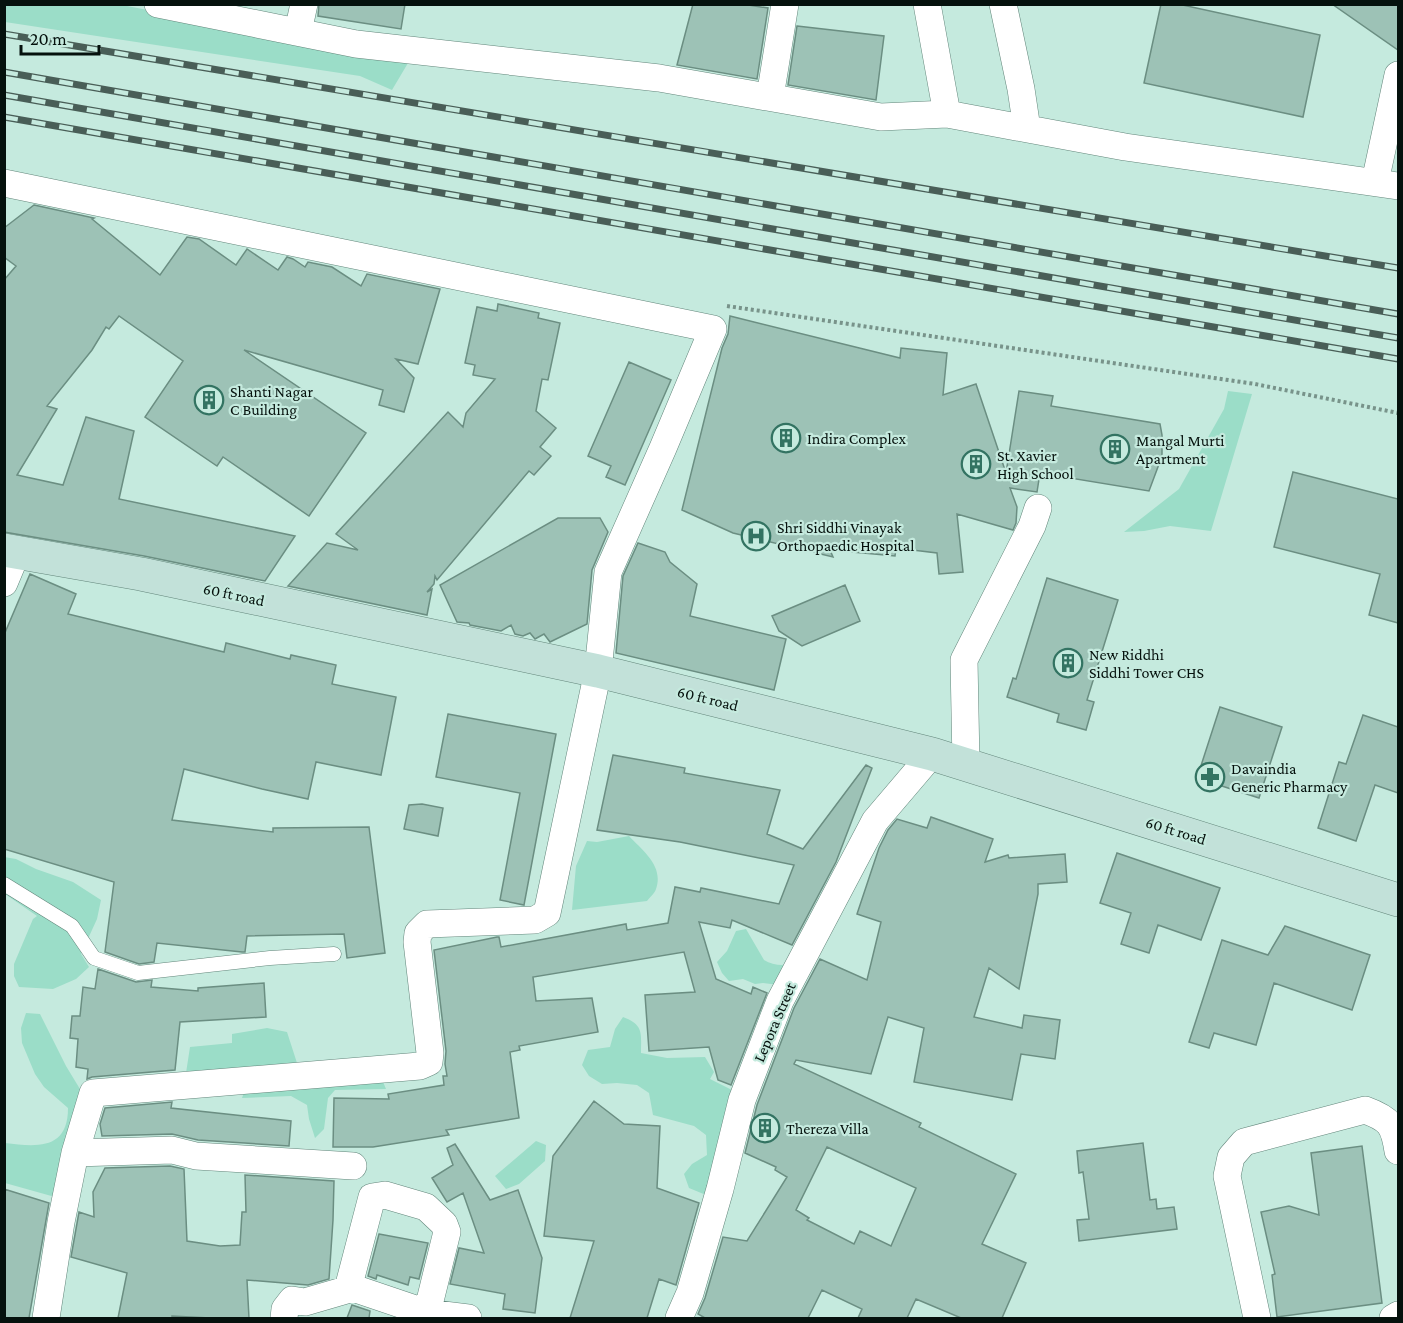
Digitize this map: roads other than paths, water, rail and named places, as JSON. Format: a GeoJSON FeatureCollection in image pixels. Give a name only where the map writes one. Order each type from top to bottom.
{"type":"FeatureCollection","features":[{"type":"Feature","properties":{"kind":"street"},"geometry":{"type":"LineString","coordinates":[[158,4],[356,44],[659,78],[881,117],[947,114],[1125,147],[1387,184],[1398,75]]}},
{"type":"Feature","properties":{"kind":"street"},"geometry":{"type":"LineString","coordinates":[[298,32],[304,4]]}},
{"type":"Feature","properties":{"kind":"street"},"geometry":{"type":"LineString","coordinates":[[770,97],[785,4]]}},
{"type":"Feature","properties":{"kind":"street"},"geometry":{"type":"LineString","coordinates":[[927,4],[947,114]]}},
{"type":"Feature","properties":{"kind":"street"},"geometry":{"type":"LineString","coordinates":[[1003,4],[1027,129]]}},
{"type":"Feature","properties":{"kind":"street"},"geometry":{"type":"LineString","coordinates":[[4,183],[713,329],[608,572],[598,671],[547,913],[535,920],[427,924],[418,933],[417,942],[430,1053],[429,1062],[420,1066],[93,1093],[75,1153],[46,1318]]}},
{"type":"Feature","properties":{"kind":"street"},"geometry":{"type":"LineString","coordinates":[[966,764],[964,660],[1032,526],[1038,508]]}},
{"type":"Feature","properties":{"kind":"street"},"geometry":{"type":"LineString","coordinates":[[4,583],[11,551]]}},
{"type":"Feature","properties":{"kind":"street","name":"60 ft road"},"geometry":{"type":"LineString","coordinates":[[11,551],[141,574],[598,671],[932,754],[1398,900]]}},
{"type":"Feature","properties":{"kind":"street","name":"Lepora Street"},"geometry":{"type":"LineString","coordinates":[[687,1315],[690,1293],[720,1190],[742,1100],[780,1001],[875,821],[932,754]]}},
{"type":"Feature","properties":{"kind":"street"},"geometry":{"type":"LineString","coordinates":[[1257,1318],[1227,1176],[1231,1157],[1245,1142],[1365,1110],[1382,1116],[1396,1132],[1398,1151]]}},
{"type":"Feature","properties":{"kind":"street"},"geometry":{"type":"LineString","coordinates":[[75,1153],[172,1150],[196,1156],[353,1166]]}},
{"type":"Feature","properties":{"kind":"street"},"geometry":{"type":"LineString","coordinates":[[353,1288],[350,1281],[372,1197],[385,1195],[426,1207],[444,1224],[447,1232],[427,1313]]}},
{"type":"Feature","properties":{"kind":"street"},"geometry":{"type":"LineString","coordinates":[[284,1318],[285,1309],[292,1300],[305,1302],[353,1288],[427,1313],[468,1318]]}},
{"type":"Feature","properties":{"kind":"street"},"geometry":{"type":"LineString","coordinates":[[1393,1318],[1398,1315]]}},
{"type":"Feature","properties":{"kind":"lane"},"geometry":{"type":"LineString","coordinates":[[4,884],[72,926],[94,958],[138,973],[270,958],[334,954]]}},
{"type":"Feature","properties":{"kind":"railway"},"geometry":{"type":"LineString","coordinates":[[4,34],[1398,268]]}},
{"type":"Feature","properties":{"kind":"railway"},"geometry":{"type":"LineString","coordinates":[[4,72],[1398,314]]}},
{"type":"Feature","properties":{"kind":"railway"},"geometry":{"type":"LineString","coordinates":[[4,95],[1398,338]]}},
{"type":"Feature","properties":{"kind":"railway"},"geometry":{"type":"LineString","coordinates":[[4,117],[1398,359]]}},
{"type":"Feature","properties":{"kind":"place","name":"Shanti Nagar C Building"},"geometry":{"type":"Point","coordinates":[209,400]}},
{"type":"Feature","properties":{"kind":"place","name":"Indira Complex"},"geometry":{"type":"Point","coordinates":[786,438]}},
{"type":"Feature","properties":{"kind":"place","name":"Mangal Murti Apartment"},"geometry":{"type":"Point","coordinates":[1115,449]}},
{"type":"Feature","properties":{"kind":"place","name":"St. Xavier High School"},"geometry":{"type":"Point","coordinates":[976,464]}},
{"type":"Feature","properties":{"kind":"place","name":"Shri Siddhi Vinayak Orthopaedic Hospital"},"geometry":{"type":"Point","coordinates":[756,536]}},
{"type":"Feature","properties":{"kind":"place","name":"New Riddhi Siddhi Tower CHS"},"geometry":{"type":"Point","coordinates":[1068,663]}},
{"type":"Feature","properties":{"kind":"place","name":"Davaindia Generic Pharmacy"},"geometry":{"type":"Point","coordinates":[1210,777]}},
{"type":"Feature","properties":{"kind":"place","name":"Thereza Villa"},"geometry":{"type":"Point","coordinates":[765,1128]}}]}
